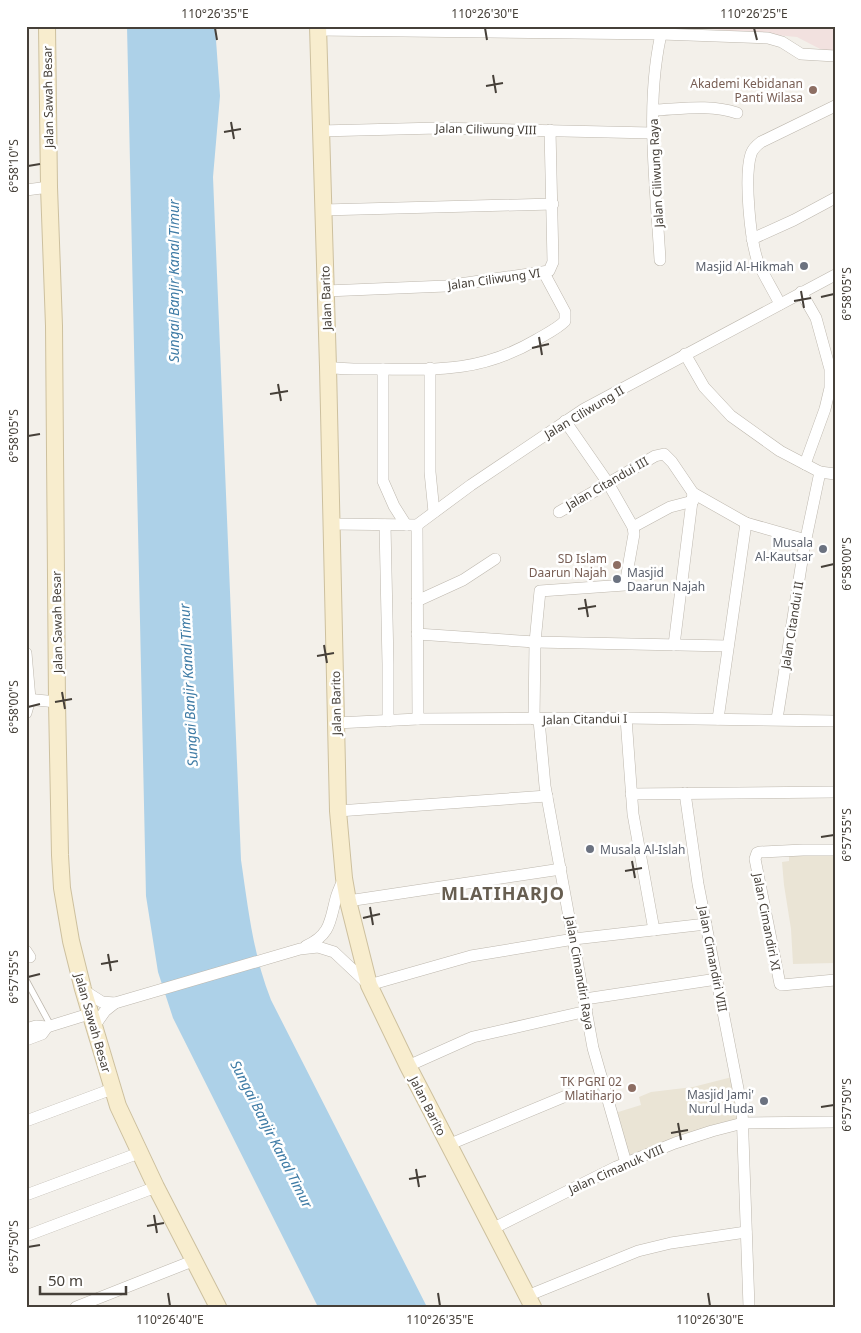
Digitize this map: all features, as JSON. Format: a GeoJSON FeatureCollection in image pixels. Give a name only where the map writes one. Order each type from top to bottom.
{"type":"FeatureCollection","features":[{"type":"Feature","properties":{"kind":"street","name":"Jalan Sawah Besar"},"geometry":{"type":"LineString","coordinates":[[48,26],[54,326],[57,702],[62,888],[71,941],[91,1021],[118,1106],[139,1153],[217,1306]]}},
{"type":"Feature","properties":{"kind":"street"},"geometry":{"type":"LineString","coordinates":[[318,28],[662,30],[768,38],[782,42],[801,54],[835,56]]}},
{"type":"Feature","properties":{"kind":"street","name":"Jalan Barito"},"geometry":{"type":"LineString","coordinates":[[318,28],[338,811],[344,878],[369,985],[448,1145],[530,1302]]}},
{"type":"Feature","properties":{"kind":"street","name":"Jalan Ciliwung Raya"},"geometry":{"type":"LineString","coordinates":[[660,260],[652,132],[657,52],[662,30]]}},
{"type":"Feature","properties":{"kind":"street"},"geometry":{"type":"LineString","coordinates":[[780,304],[759,263],[752,239],[749,168],[752,153],[755,146],[761,142],[835,106]]}},
{"type":"Feature","properties":{"kind":"street"},"geometry":{"type":"LineString","coordinates":[[654,110],[704,107],[737,113]]}},
{"type":"Feature","properties":{"kind":"street","name":"Jalan Ciliwung VIII"},"geometry":{"type":"LineString","coordinates":[[320,131],[438,128],[652,132]]}},
{"type":"Feature","properties":{"kind":"street","name":"Jalan Ciliwung VI"},"geometry":{"type":"LineString","coordinates":[[326,292],[446,286],[549,271],[554,262],[550,130]]}},
{"type":"Feature","properties":{"kind":"street"},"geometry":{"type":"LineString","coordinates":[[26,190],[50,187]]}},
{"type":"Feature","properties":{"kind":"street"},"geometry":{"type":"LineString","coordinates":[[752,239],[834,202]]}},
{"type":"Feature","properties":{"kind":"street"},"geometry":{"type":"LineString","coordinates":[[323,210],[553,204]]}},
{"type":"Feature","properties":{"kind":"street"},"geometry":{"type":"LineString","coordinates":[[328,367],[383,369],[464,368],[492,360],[525,346],[565,321],[565,312],[544,273]]}},
{"type":"Feature","properties":{"kind":"street","name":"Jalan Ciliwung II"},"geometry":{"type":"LineString","coordinates":[[412,525],[434,512],[584,409],[835,275]]}},
{"type":"Feature","properties":{"kind":"street"},"geometry":{"type":"LineString","coordinates":[[801,292],[816,318],[830,369],[830,388],[825,409],[805,464]]}},
{"type":"Feature","properties":{"kind":"street"},"geometry":{"type":"LineString","coordinates":[[685,354],[704,387],[731,416],[780,451],[820,472],[835,474]]}},
{"type":"Feature","properties":{"kind":"street"},"geometry":{"type":"LineString","coordinates":[[430,368],[430,472],[434,512]]}},
{"type":"Feature","properties":{"kind":"street"},"geometry":{"type":"LineString","coordinates":[[383,369],[383,481],[394,506],[412,525],[417,602],[418,719]]}},
{"type":"Feature","properties":{"kind":"street"},"geometry":{"type":"LineString","coordinates":[[566,422],[608,483],[633,527],[693,497]]}},
{"type":"Feature","properties":{"kind":"street","name":"Jalan Citandui III"},"geometry":{"type":"LineString","coordinates":[[559,512],[655,456],[664,454],[672,462],[693,497],[746,522],[806,540]]}},
{"type":"Feature","properties":{"kind":"street","name":"Jalan Citandui II"},"geometry":{"type":"LineString","coordinates":[[776,720],[806,540],[820,472]]}},
{"type":"Feature","properties":{"kind":"street"},"geometry":{"type":"LineString","coordinates":[[674,645],[693,497]]}},
{"type":"Feature","properties":{"kind":"street"},"geometry":{"type":"LineString","coordinates":[[718,719],[746,522]]}},
{"type":"Feature","properties":{"kind":"street"},"geometry":{"type":"LineString","coordinates":[[332,524],[412,525]]}},
{"type":"Feature","properties":{"kind":"street"},"geometry":{"type":"LineString","coordinates":[[385,525],[388,721]]}},
{"type":"Feature","properties":{"kind":"street","name":"Jalan Cimandiri Raya"},"geometry":{"type":"LineString","coordinates":[[626,1163],[593,1048],[547,796],[536,720],[535,642],[540,593],[542,590],[626,586],[634,534],[633,527]]}},
{"type":"Feature","properties":{"kind":"street"},"geometry":{"type":"LineString","coordinates":[[417,602],[463,580],[496,559]]}},
{"type":"Feature","properties":{"kind":"street"},"geometry":{"type":"LineString","coordinates":[[417,634],[535,642],[728,646]]}},
{"type":"Feature","properties":{"kind":"street"},"geometry":{"type":"LineString","coordinates":[[26,653],[28,699],[26,713]]}},
{"type":"Feature","properties":{"kind":"street"},"geometry":{"type":"LineString","coordinates":[[28,699],[57,702]]}},
{"type":"Feature","properties":{"kind":"street"},"geometry":{"type":"LineString","coordinates":[[626,718],[634,824],[654,930]]}},
{"type":"Feature","properties":{"kind":"street","name":"Jalan Citandui I"},"geometry":{"type":"LineString","coordinates":[[336,723],[418,719],[536,720],[626,718],[835,721]]}},
{"type":"Feature","properties":{"kind":"street"},"geometry":{"type":"LineString","coordinates":[[631,794],[835,792]]}},
{"type":"Feature","properties":{"kind":"street","name":"Jalan Cimandiri VIII"},"geometry":{"type":"LineString","coordinates":[[685,793],[706,924],[743,1123],[749,1307]]}},
{"type":"Feature","properties":{"kind":"street"},"geometry":{"type":"LineString","coordinates":[[338,811],[547,796]]}},
{"type":"Feature","properties":{"kind":"street","name":"Jalan Cimandiri XI"},"geometry":{"type":"LineString","coordinates":[[835,850],[760,852],[757,853],[755,859],[780,984],[835,980]]}},
{"type":"Feature","properties":{"kind":"street"},"geometry":{"type":"LineString","coordinates":[[348,901],[561,869]]}},
{"type":"Feature","properties":{"kind":"street"},"geometry":{"type":"LineString","coordinates":[[26,1030],[36,1026],[91,1021],[121,1002],[279,956],[315,943],[329,927],[344,878]]}},
{"type":"Feature","properties":{"kind":"street"},"geometry":{"type":"LineString","coordinates":[[300,949],[318,947],[334,952],[369,985],[471,956],[574,939],[706,924]]}},
{"type":"Feature","properties":{"kind":"street"},"geometry":{"type":"LineString","coordinates":[[584,999],[717,979]]}},
{"type":"Feature","properties":{"kind":"street"},"geometry":{"type":"LineString","coordinates":[[83,989],[102,1002],[121,1002]]}},
{"type":"Feature","properties":{"kind":"street"},"geometry":{"type":"LineString","coordinates":[[408,1066],[473,1037],[587,1011]]}},
{"type":"Feature","properties":{"kind":"street"},"geometry":{"type":"LineString","coordinates":[[26,1040],[42,1034],[49,1026]]}},
{"type":"Feature","properties":{"kind":"street"},"geometry":{"type":"LineString","coordinates":[[448,1145],[602,1081]]}},
{"type":"Feature","properties":{"kind":"street"},"geometry":{"type":"LineString","coordinates":[[26,1121],[112,1089]]}},
{"type":"Feature","properties":{"kind":"street","name":"Jalan Cimanuk VIII"},"geometry":{"type":"LineString","coordinates":[[492,1229],[626,1163],[675,1143],[712,1131],[743,1123],[835,1122]]}},
{"type":"Feature","properties":{"kind":"street"},"geometry":{"type":"LineString","coordinates":[[26,1195],[139,1153]]}},
{"type":"Feature","properties":{"kind":"street"},"geometry":{"type":"LineString","coordinates":[[26,1236],[156,1187]]}},
{"type":"Feature","properties":{"kind":"street"},"geometry":{"type":"LineString","coordinates":[[530,1302],[638,1251],[671,1243],[746,1232]]}},
{"type":"Feature","properties":{"kind":"street"},"geometry":{"type":"LineString","coordinates":[[76,1307],[195,1260]]}},
{"type":"Feature","properties":{"kind":"lane"},"geometry":{"type":"LineString","coordinates":[[26,980],[49,1026]]}},
{"type":"Feature","properties":{"kind":"shaded area"},"geometry":{"type":"Polygon","coordinates":[[[676,26],[835,26],[835,52],[824,51],[797,37],[676,26]]]}},
{"type":"Feature","properties":{"kind":"shaded area"},"geometry":{"type":"Polygon","coordinates":[[[789,853],[835,853],[835,963],[793,964],[791,929],[782,862],[789,861],[789,853]]]}},
{"type":"Feature","properties":{"kind":"shaded area"},"geometry":{"type":"Polygon","coordinates":[[[732,1077],[741,1119],[629,1158],[615,1113],[641,1105],[639,1097],[651,1092],[693,1087],[732,1077]]]}},
{"type":"Feature","properties":{"kind":"water","name":"Sungai Banjir Kanal Timur"},"geometry":{"type":"Polygon","coordinates":[[[127,26],[215,26],[220,96],[213,177],[241,860],[249,913],[255,948],[271,1000],[427,1307],[318,1307],[173,1018],[158,972],[146,896],[127,26]]]}},
{"type":"Feature","properties":{"kind":"place","name":"Akademi Kebidanan Panti Wilasa"},"geometry":{"type":"Point","coordinates":[813,90]}},
{"type":"Feature","properties":{"kind":"place","name":"Masjid Al-Hikmah"},"geometry":{"type":"Point","coordinates":[804,266]}},
{"type":"Feature","properties":{"kind":"place","name":"Musala Al-Kautsar"},"geometry":{"type":"Point","coordinates":[823,549]}},
{"type":"Feature","properties":{"kind":"place","name":"SD Islam Daarun Najah"},"geometry":{"type":"Point","coordinates":[617,565]}},
{"type":"Feature","properties":{"kind":"place","name":"Masjid Daarun Najah"},"geometry":{"type":"Point","coordinates":[617,579]}},
{"type":"Feature","properties":{"kind":"place","name":"Musala Al-Islah"},"geometry":{"type":"Point","coordinates":[590,849]}},
{"type":"Feature","properties":{"kind":"place","name":"TK PGRI 02 Mlatiharjo"},"geometry":{"type":"Point","coordinates":[632,1088]}},
{"type":"Feature","properties":{"kind":"place","name":"Masjid Jami' Nurul Huda"},"geometry":{"type":"Point","coordinates":[764,1101]}},
{"type":"Feature","properties":{"kind":"district","name":"MLATIHARJO"},"geometry":{"type":"Point","coordinates":[503,893]}}]}
